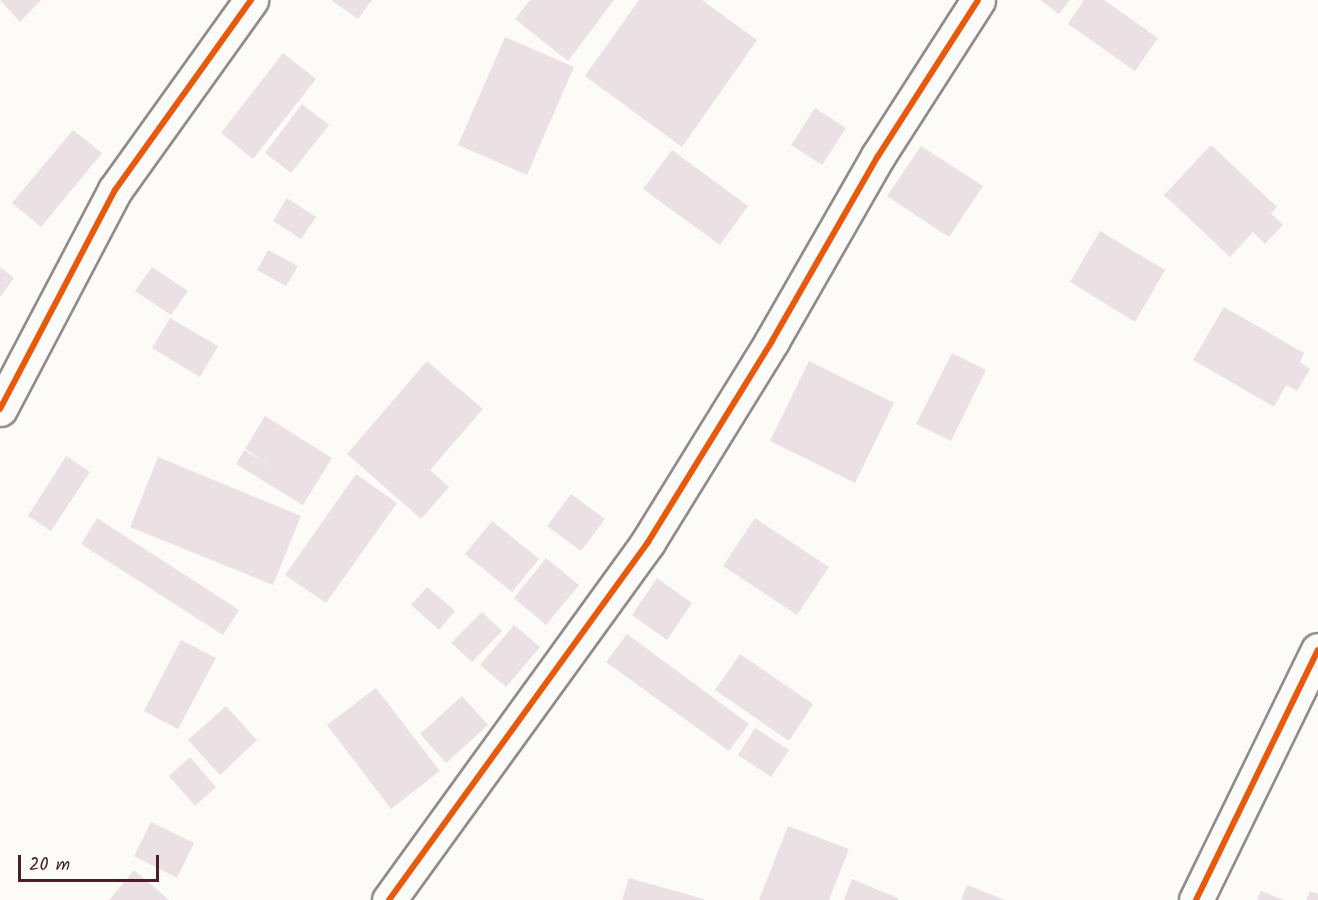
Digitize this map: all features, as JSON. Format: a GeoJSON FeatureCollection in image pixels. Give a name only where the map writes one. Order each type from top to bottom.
{"type":"FeatureCollection","features":[{"type":"Feature","properties":{"kind":"street"},"geometry":{"type":"LineString","coordinates":[[0,409],[115,190],[251,0]]}},
{"type":"Feature","properties":{"kind":"street"},"geometry":{"type":"LineString","coordinates":[[389,900],[648,542],[772,341],[878,156],[978,0]]}},
{"type":"Feature","properties":{"kind":"street"},"geometry":{"type":"LineString","coordinates":[[1196,900],[1315,660]]}},
{"type":"Feature","properties":{"kind":"building"},"geometry":{"type":"Polygon","coordinates":[[[0,0],[41,0],[20,22],[0,0]]]}},
{"type":"Feature","properties":{"kind":"building"},"geometry":{"type":"Polygon","coordinates":[[[331,0],[372,0],[358,19],[331,0]]]}},
{"type":"Feature","properties":{"kind":"building"},"geometry":{"type":"Polygon","coordinates":[[[530,0],[614,0],[568,61],[515,19],[530,0]]]}},
{"type":"Feature","properties":{"kind":"building"},"geometry":{"type":"Polygon","coordinates":[[[639,0],[702,0],[757,40],[682,147],[585,76],[639,0]]]}},
{"type":"Feature","properties":{"kind":"building"},"geometry":{"type":"Polygon","coordinates":[[[1040,0],[1070,0],[1059,14],[1040,0]]]}},
{"type":"Feature","properties":{"kind":"building"},"geometry":{"type":"Polygon","coordinates":[[[1084,0],[1104,0],[1158,38],[1135,71],[1068,24],[1084,0]]]}},
{"type":"Feature","properties":{"kind":"building"},"geometry":{"type":"Polygon","coordinates":[[[505,37],[574,67],[527,175],[458,145],[505,37]]]}},
{"type":"Feature","properties":{"kind":"building"},"geometry":{"type":"Polygon","coordinates":[[[283,53],[316,79],[253,159],[221,133],[283,53]]]}},
{"type":"Feature","properties":{"kind":"building"},"geometry":{"type":"Polygon","coordinates":[[[302,104],[329,125],[291,173],[265,153],[302,104]]]}},
{"type":"Feature","properties":{"kind":"building"},"geometry":{"type":"Polygon","coordinates":[[[815,108],[846,128],[822,165],[791,145],[815,108]]]}},
{"type":"Feature","properties":{"kind":"building"},"geometry":{"type":"Polygon","coordinates":[[[73,130],[102,153],[41,227],[12,203],[73,130]]]}},
{"type":"Feature","properties":{"kind":"building"},"geometry":{"type":"Polygon","coordinates":[[[1211,145],[1277,207],[1271,213],[1283,225],[1265,244],[1253,232],[1230,257],[1164,195],[1211,145]]]}},
{"type":"Feature","properties":{"kind":"building"},"geometry":{"type":"Polygon","coordinates":[[[921,146],[983,186],[949,237],[887,196],[921,146]]]}},
{"type":"Feature","properties":{"kind":"building"},"geometry":{"type":"Polygon","coordinates":[[[672,150],[748,206],[720,245],[643,189],[672,150]]]}},
{"type":"Feature","properties":{"kind":"building"},"geometry":{"type":"Polygon","coordinates":[[[287,198],[316,217],[301,239],[273,221],[287,198]]]}},
{"type":"Feature","properties":{"kind":"building"},"geometry":{"type":"Polygon","coordinates":[[[1100,231],[1165,270],[1135,322],[1070,282],[1100,231]]]}},
{"type":"Feature","properties":{"kind":"building"},"geometry":{"type":"Polygon","coordinates":[[[268,250],[298,266],[286,286],[257,270],[268,250]]]}},
{"type":"Feature","properties":{"kind":"building"},"geometry":{"type":"Polygon","coordinates":[[[0,267],[14,278],[0,297],[0,267]]]}},
{"type":"Feature","properties":{"kind":"building"},"geometry":{"type":"Polygon","coordinates":[[[152,267],[188,291],[171,315],[135,291],[152,267]]]}},
{"type":"Feature","properties":{"kind":"building"},"geometry":{"type":"Polygon","coordinates":[[[1224,307],[1304,353],[1300,362],[1310,369],[1297,391],[1286,385],[1274,407],[1193,360],[1224,307]]]}},
{"type":"Feature","properties":{"kind":"building"},"geometry":{"type":"Polygon","coordinates":[[[170,318],[218,346],[200,377],[152,348],[170,318]]]}},
{"type":"Feature","properties":{"kind":"building"},"geometry":{"type":"Polygon","coordinates":[[[952,353],[986,370],[951,441],[916,424],[952,353]]]}},
{"type":"Feature","properties":{"kind":"building"},"geometry":{"type":"Polygon","coordinates":[[[427,361],[483,409],[430,470],[449,487],[421,519],[347,454],[427,361]]]}},
{"type":"Feature","properties":{"kind":"building"},"geometry":{"type":"Polygon","coordinates":[[[809,361],[894,403],[855,483],[770,441],[809,361]]]}},
{"type":"Feature","properties":{"kind":"building"},"geometry":{"type":"Polygon","coordinates":[[[265,416],[332,458],[303,505],[236,464],[244,450],[272,467],[245,449],[265,416]]]}},
{"type":"Feature","properties":{"kind":"building"},"geometry":{"type":"Polygon","coordinates":[[[66,456],[90,472],[51,531],[28,516],[66,456]]]}},
{"type":"Feature","properties":{"kind":"building"},"geometry":{"type":"Polygon","coordinates":[[[158,457],[301,516],[273,585],[130,527],[158,457]]]}},
{"type":"Feature","properties":{"kind":"building"},"geometry":{"type":"Polygon","coordinates":[[[356,474],[397,503],[326,603],[285,575],[356,474]]]}},
{"type":"Feature","properties":{"kind":"building"},"geometry":{"type":"Polygon","coordinates":[[[571,494],[605,519],[581,551],[547,526],[571,494]]]}},
{"type":"Feature","properties":{"kind":"building"},"geometry":{"type":"Polygon","coordinates":[[[97,518],[239,610],[223,635],[81,544],[97,518]]]}},
{"type":"Feature","properties":{"kind":"building"},"geometry":{"type":"Polygon","coordinates":[[[755,518],[829,567],[797,615],[723,566],[755,518]]]}},
{"type":"Feature","properties":{"kind":"building"},"geometry":{"type":"Polygon","coordinates":[[[492,521],[539,559],[512,592],[465,554],[492,521]]]}},
{"type":"Feature","properties":{"kind":"building"},"geometry":{"type":"Polygon","coordinates":[[[546,558],[579,585],[546,625],[514,598],[546,558]]]}},
{"type":"Feature","properties":{"kind":"building"},"geometry":{"type":"Polygon","coordinates":[[[657,578],[692,603],[667,640],[632,615],[657,578]]]}},
{"type":"Feature","properties":{"kind":"building"},"geometry":{"type":"Polygon","coordinates":[[[427,587],[455,611],[439,630],[411,605],[427,587]]]}},
{"type":"Feature","properties":{"kind":"building"},"geometry":{"type":"Polygon","coordinates":[[[482,612],[502,631],[472,662],[451,643],[482,612]]]}},
{"type":"Feature","properties":{"kind":"building"},"geometry":{"type":"Polygon","coordinates":[[[514,625],[540,647],[506,687],[480,665],[514,625]]]}},
{"type":"Feature","properties":{"kind":"building"},"geometry":{"type":"Polygon","coordinates":[[[627,634],[749,724],[729,751],[606,662],[627,634]]]}},
{"type":"Feature","properties":{"kind":"building"},"geometry":{"type":"Polygon","coordinates":[[[181,640],[216,658],[178,729],[144,711],[181,640]]]}},
{"type":"Feature","properties":{"kind":"building"},"geometry":{"type":"Polygon","coordinates":[[[740,654],[813,704],[789,741],[715,690],[740,654]]]}},
{"type":"Feature","properties":{"kind":"building"},"geometry":{"type":"Polygon","coordinates":[[[376,688],[440,771],[391,809],[327,725],[376,688]]]}},
{"type":"Feature","properties":{"kind":"building"},"geometry":{"type":"Polygon","coordinates":[[[462,696],[488,725],[446,763],[420,734],[462,696]]]}},
{"type":"Feature","properties":{"kind":"building"},"geometry":{"type":"Polygon","coordinates":[[[226,706],[257,740],[220,775],[188,740],[226,706]]]}},
{"type":"Feature","properties":{"kind":"building"},"geometry":{"type":"Polygon","coordinates":[[[755,728],[789,750],[771,777],[738,755],[755,728]]]}},
{"type":"Feature","properties":{"kind":"building"},"geometry":{"type":"Polygon","coordinates":[[[190,757],[216,787],[195,806],[169,776],[190,757]]]}},
{"type":"Feature","properties":{"kind":"building"},"geometry":{"type":"Polygon","coordinates":[[[151,822],[194,843],[177,878],[134,856],[151,822]]]}},
{"type":"Feature","properties":{"kind":"building"},"geometry":{"type":"Polygon","coordinates":[[[788,826],[849,849],[829,900],[759,900],[788,826]]]}},
{"type":"Feature","properties":{"kind":"building"},"geometry":{"type":"Polygon","coordinates":[[[134,870],[169,900],[109,900],[134,870]]]}},
{"type":"Feature","properties":{"kind":"building"},"geometry":{"type":"Polygon","coordinates":[[[629,878],[704,899],[622,900],[629,878]]]}},
{"type":"Feature","properties":{"kind":"building"},"geometry":{"type":"Polygon","coordinates":[[[852,879],[898,898],[897,900],[844,900],[852,879]]]}},
{"type":"Feature","properties":{"kind":"building"},"geometry":{"type":"Polygon","coordinates":[[[967,885],[1005,900],[961,900],[967,885]]]}},
{"type":"Feature","properties":{"kind":"building"},"geometry":{"type":"Polygon","coordinates":[[[1261,891],[1284,900],[1257,900],[1261,891]]]}},
{"type":"Feature","properties":{"kind":"building"},"geometry":{"type":"Polygon","coordinates":[[[1310,891],[1318,894],[1318,900],[1306,900],[1310,891]]]}},
{"type":"Feature","properties":{"kind":"cycle path"},"geometry":{"type":"LineString","coordinates":[[0,409],[115,190],[251,0]]}},
{"type":"Feature","properties":{"kind":"cycle path"},"geometry":{"type":"LineString","coordinates":[[389,900],[648,542],[772,341],[878,156],[978,0]]}},
{"type":"Feature","properties":{"kind":"cycle path"},"geometry":{"type":"LineString","coordinates":[[1196,900],[1318,650]]}}]}
